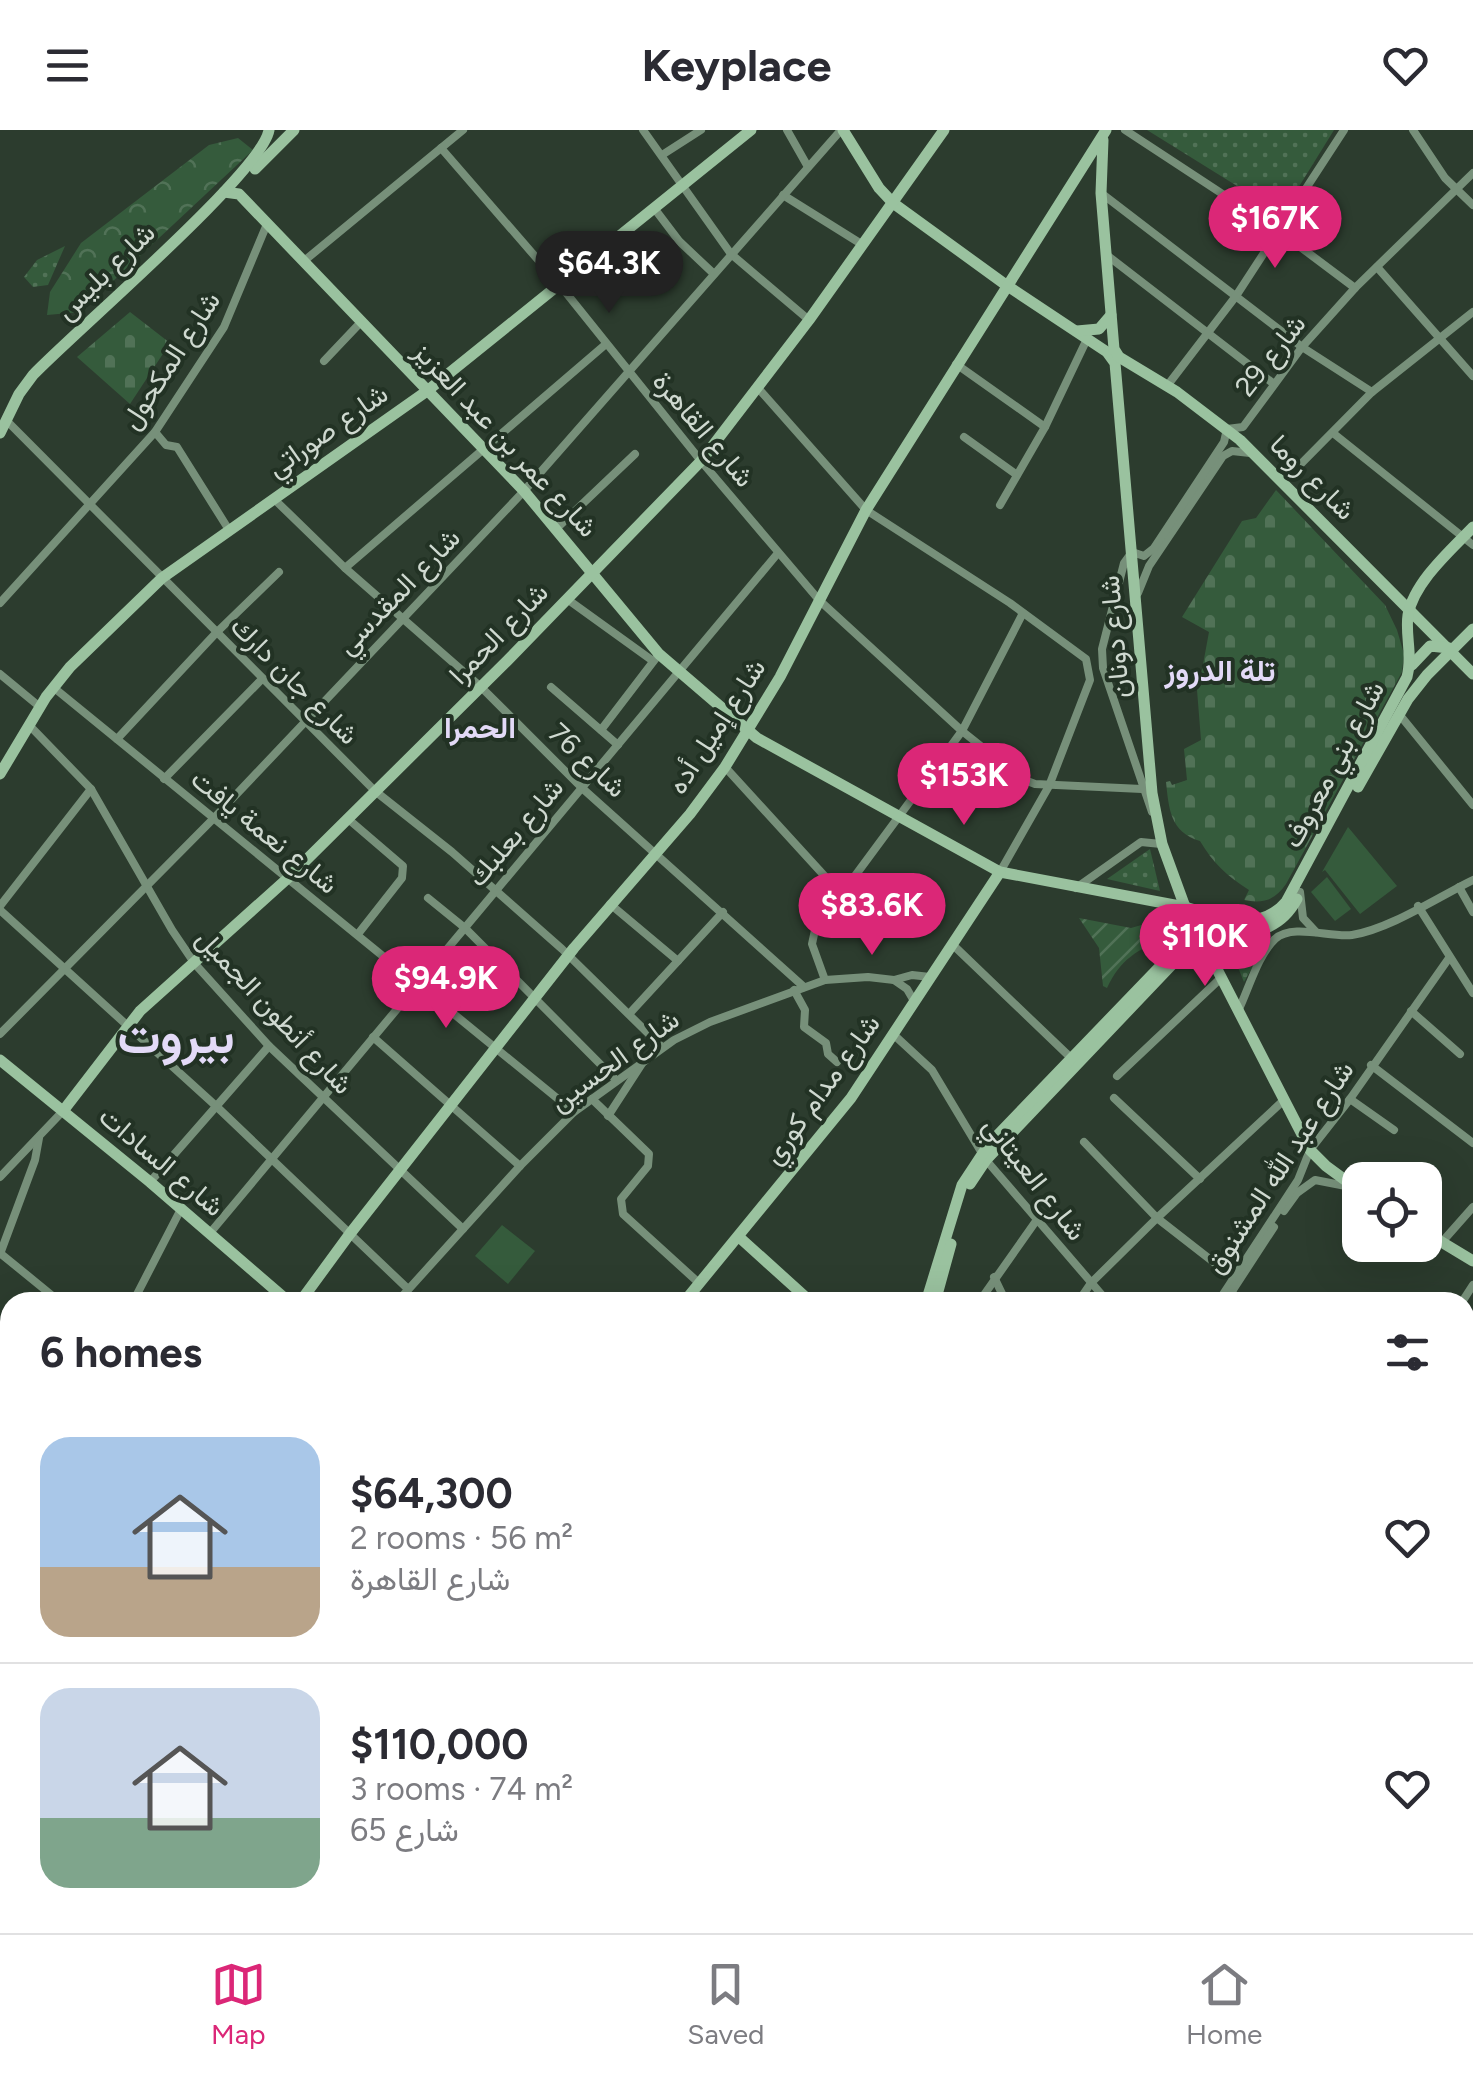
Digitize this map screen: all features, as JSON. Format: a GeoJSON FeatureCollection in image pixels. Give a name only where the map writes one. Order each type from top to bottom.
{"type":"FeatureCollection","features":[{"type":"Feature","properties":{"kind":"street"},"geometry":{"type":"LineString","coordinates":[[304,261],[463,130]]}},
{"type":"Feature","properties":{"kind":"street"},"geometry":{"type":"LineString","coordinates":[[643,130],[731,254],[809,320]]}},
{"type":"Feature","properties":{"kind":"street"},"geometry":{"type":"LineString","coordinates":[[662,155],[701,130]]}},
{"type":"Feature","properties":{"kind":"street","name":"شارع صوراتي"},"geometry":{"type":"LineString","coordinates":[[0,774],[53,687],[105,630],[162,578],[426,391],[752,130]]}},
{"type":"Feature","properties":{"kind":"street"},"geometry":{"type":"LineString","coordinates":[[787,130],[808,166]]}},
{"type":"Feature","properties":{"kind":"street","name":"شارع المقدسي"},"geometry":{"type":"LineString","coordinates":[[0,1034],[213,819],[524,491],[842,130]]}},
{"type":"Feature","properties":{"kind":"street","name":"شارع روما"},"geometry":{"type":"LineString","coordinates":[[842,130],[893,203],[1006,285],[1108,352],[1119,365],[1167,386],[1227,429],[1473,674]]}},
{"type":"Feature","properties":{"kind":"street","name":"شارع الحمرا"},"geometry":{"type":"LineString","coordinates":[[64,1111],[127,1027],[154,998],[288,878],[700,461],[809,320],[944,130]]}},
{"type":"Feature","properties":{"kind":"street"},"geometry":{"type":"LineString","coordinates":[[1125,130],[1279,231],[1355,288]]}},
{"type":"Feature","properties":{"kind":"street"},"geometry":{"type":"LineString","coordinates":[[1167,386],[1236,296],[1344,130]]}},
{"type":"Feature","properties":{"kind":"street"},"geometry":{"type":"LineString","coordinates":[[1414,130],[1455,190],[1473,205]]}},
{"type":"Feature","properties":{"kind":"street"},"geometry":{"type":"LineString","coordinates":[[224,192],[240,194],[242,183],[272,137],[293,131]]}},
{"type":"Feature","properties":{"kind":"street"},"geometry":{"type":"LineString","coordinates":[[1106,131],[1100,147],[1100,193],[1114,348],[1119,365],[1132,552],[1144,556],[1154,548],[1224,442],[1227,429]]}},
{"type":"Feature","properties":{"kind":"street","name":"شارع إميل أده"},"geometry":{"type":"LineString","coordinates":[[307,1292],[568,955],[690,814],[725,767],[780,677],[866,510],[1106,131]]}},
{"type":"Feature","properties":{"kind":"street","name":"شارع بليس"},"geometry":{"type":"LineString","coordinates":[[0,434],[19,394],[42,366],[224,192],[272,137]]}},
{"type":"Feature","properties":{"kind":"street","name":"شارع القاهرة"},"geometry":{"type":"LineString","coordinates":[[441,148],[559,284],[700,461],[819,600],[962,731],[1022,779],[1050,786]]}},
{"type":"Feature","properties":{"kind":"street","name":"شارع 29"},"geometry":{"type":"LineString","coordinates":[[1227,429],[1243,427],[1302,347],[1355,288],[1473,173]]}},
{"type":"Feature","properties":{"kind":"street"},"geometry":{"type":"LineString","coordinates":[[1100,193],[1302,347],[1372,392]]}},
{"type":"Feature","properties":{"kind":"street","name":"شارع عمر بن عبد العزيز"},"geometry":{"type":"LineString","coordinates":[[240,194],[524,491],[593,571],[656,657],[747,730],[796,762],[1000,872],[1185,907],[1228,920]]}},
{"type":"Feature","properties":{"kind":"street"},"geometry":{"type":"LineString","coordinates":[[784,195],[863,245]]}},
{"type":"Feature","properties":{"kind":"street"},"geometry":{"type":"LineString","coordinates":[[654,208],[678,241],[714,274]]}},
{"type":"Feature","properties":{"kind":"street","name":"شارع المكحول"},"geometry":{"type":"LineString","coordinates":[[0,603],[155,432],[224,327],[267,224]]}},
{"type":"Feature","properties":{"kind":"street"},"geometry":{"type":"LineString","coordinates":[[1105,254],[1274,384]]}},
{"type":"Feature","properties":{"kind":"street"},"geometry":{"type":"LineString","coordinates":[[1376,267],[1473,376]]}},
{"type":"Feature","properties":{"kind":"street"},"geometry":{"type":"LineString","coordinates":[[1283,482],[1372,392],[1473,312]]}},
{"type":"Feature","properties":{"kind":"street"},"geometry":{"type":"LineString","coordinates":[[1073,330],[1098,329],[1111,315]]}},
{"type":"Feature","properties":{"kind":"street"},"geometry":{"type":"LineString","coordinates":[[324,360],[362,322]]}},
{"type":"Feature","properties":{"kind":"street"},"geometry":{"type":"LineString","coordinates":[[1000,505],[1045,426],[1087,339]]}},
{"type":"Feature","properties":{"kind":"street"},"geometry":{"type":"LineString","coordinates":[[345,568],[606,344]]}},
{"type":"Feature","properties":{"kind":"street"},"geometry":{"type":"LineString","coordinates":[[956,364],[1045,426]]}},
{"type":"Feature","properties":{"kind":"street"},"geometry":{"type":"LineString","coordinates":[[1118,388],[1126,376],[1140,371]]}},
{"type":"Feature","properties":{"kind":"street"},"geometry":{"type":"LineString","coordinates":[[758,388],[866,510],[1082,653],[1093,655],[1102,649]]}},
{"type":"Feature","properties":{"kind":"street","name":"شارع جان دارك"},"geometry":{"type":"LineString","coordinates":[[6,420],[374,791],[496,890],[662,1047]]}},
{"type":"Feature","properties":{"kind":"street"},"geometry":{"type":"LineString","coordinates":[[155,432],[166,445],[177,447],[230,530]]}},
{"type":"Feature","properties":{"kind":"street"},"geometry":{"type":"LineString","coordinates":[[1333,432],[1470,536],[1422,586],[1410,609]]}},
{"type":"Feature","properties":{"kind":"street"},"geometry":{"type":"LineString","coordinates":[[964,438],[1017,475]]}},
{"type":"Feature","properties":{"kind":"street"},"geometry":{"type":"LineString","coordinates":[[1136,598],[1149,566],[1223,456],[1232,451],[1255,454]]}},
{"type":"Feature","properties":{"kind":"street"},"geometry":{"type":"LineString","coordinates":[[557,528],[635,454]]}},
{"type":"Feature","properties":{"kind":"street","name":"شارع 76"},"geometry":{"type":"LineString","coordinates":[[274,498],[345,568],[480,687],[582,788],[804,987]]}},
{"type":"Feature","properties":{"kind":"street","name":"شارع دونان"},"geometry":{"type":"LineString","coordinates":[[1132,552],[1162,844],[1198,940],[1239,1008],[1310,1150]]}},
{"type":"Feature","properties":{"kind":"street","name":"شارع دونان"},"geometry":{"type":"LineString","coordinates":[[1132,552],[1123,566],[1102,649],[1106,677],[1158,826]]}},
{"type":"Feature","properties":{"kind":"street","name":"شارع بعلبك"},"geometry":{"type":"LineString","coordinates":[[210,1233],[778,553]]}},
{"type":"Feature","properties":{"kind":"street"},"geometry":{"type":"LineString","coordinates":[[117,739],[216,633],[280,572]]}},
{"type":"Feature","properties":{"kind":"street"},"geometry":{"type":"LineString","coordinates":[[566,599],[656,657],[601,730]]}},
{"type":"Feature","properties":{"kind":"street","name":"شارع بني معروف"},"geometry":{"type":"LineString","coordinates":[[1198,940],[1268,928],[1286,915],[1409,670],[1410,609]]}},
{"type":"Feature","properties":{"kind":"street"},"geometry":{"type":"LineString","coordinates":[[825,980],[812,939],[840,894],[962,731],[1023,613]]}},
{"type":"Feature","properties":{"kind":"street"},"geometry":{"type":"LineString","coordinates":[[1409,670],[1426,648],[1434,645],[1450,649],[1473,628]]}},
{"type":"Feature","properties":{"kind":"street","name":"شارع بني معروف"},"geometry":{"type":"LineString","coordinates":[[1198,940],[1228,920],[1260,920],[1277,912],[1420,682],[1450,649]]}},
{"type":"Feature","properties":{"kind":"street","name":"شارع مدام كوري"},"geometry":{"type":"LineString","coordinates":[[693,1292],[852,1098],[1000,872],[1050,786],[1090,680],[1082,653]]}},
{"type":"Feature","properties":{"kind":"street"},"geometry":{"type":"LineString","coordinates":[[0,674],[40,708]]}},
{"type":"Feature","properties":{"kind":"street"},"geometry":{"type":"LineString","coordinates":[[1090,680],[1097,675],[1106,677]]}},
{"type":"Feature","properties":{"kind":"street"},"geometry":{"type":"LineString","coordinates":[[164,779],[262,680]]}},
{"type":"Feature","properties":{"kind":"street","name":"شارع نعمة يافت"},"geometry":{"type":"LineString","coordinates":[[53,687],[574,1112]]}},
{"type":"Feature","properties":{"kind":"street"},"geometry":{"type":"LineString","coordinates":[[551,687],[618,745]]}},
{"type":"Feature","properties":{"kind":"street"},"geometry":{"type":"LineString","coordinates":[[1399,714],[1473,805]]}},
{"type":"Feature","properties":{"kind":"street","name":"شارع أنطون الجميل"},"geometry":{"type":"LineString","coordinates":[[28,725],[91,789],[195,964],[269,1046],[463,1228]]}},
{"type":"Feature","properties":{"kind":"street"},"geometry":{"type":"LineString","coordinates":[[725,767],[840,894]]}},
{"type":"Feature","properties":{"kind":"street"},"geometry":{"type":"LineString","coordinates":[[1050,786],[1142,789]]}},
{"type":"Feature","properties":{"kind":"street"},"geometry":{"type":"LineString","coordinates":[[91,789],[0,908],[408,1289]]}},
{"type":"Feature","properties":{"kind":"street"},"geometry":{"type":"LineString","coordinates":[[347,818],[403,866],[402,878],[358,934]]}},
{"type":"Feature","properties":{"kind":"street"},"geometry":{"type":"LineString","coordinates":[[1076,888],[1141,842],[1162,844]]}},
{"type":"Feature","properties":{"kind":"street"},"geometry":{"type":"LineString","coordinates":[[1239,1008],[1275,939],[1290,932],[1360,933],[1473,880]]}},
{"type":"Feature","properties":{"kind":"street"},"geometry":{"type":"LineString","coordinates":[[1459,887],[1473,912]]}},
{"type":"Feature","properties":{"kind":"street"},"geometry":{"type":"LineString","coordinates":[[1300,892],[1303,918],[1320,934]]}},
{"type":"Feature","properties":{"kind":"street"},"geometry":{"type":"LineString","coordinates":[[428,898],[465,928],[616,1080]]}},
{"type":"Feature","properties":{"kind":"street"},"geometry":{"type":"LineString","coordinates":[[610,904],[678,961]]}},
{"type":"Feature","properties":{"kind":"street"},"geometry":{"type":"LineString","coordinates":[[1418,906],[1473,993]]}},
{"type":"Feature","properties":{"kind":"street"},"geometry":{"type":"LineString","coordinates":[[630,1013],[723,912]]}},
{"type":"Feature","properties":{"kind":"street"},"geometry":{"type":"LineString","coordinates":[[929,1292],[966,1176],[1070,1057],[1198,940]]}},
{"type":"Feature","properties":{"kind":"street"},"geometry":{"type":"LineString","coordinates":[[938,1292],[965,1196],[984,1156],[1198,940]]}},
{"type":"Feature","properties":{"kind":"street"},"geometry":{"type":"LineString","coordinates":[[952,944],[1070,1057]]}},
{"type":"Feature","properties":{"kind":"street","name":"شارع عبد الله المشنوق"},"geometry":{"type":"LineString","coordinates":[[1227,1292],[1298,1180],[1310,1150],[1449,958]]}},
{"type":"Feature","properties":{"kind":"street","name":"شارع الحسين"},"geometry":{"type":"LineString","coordinates":[[405,1292],[574,1112],[662,1047],[700,1026],[825,980],[930,977]]}},
{"type":"Feature","properties":{"kind":"street"},"geometry":{"type":"LineString","coordinates":[[1117,1076],[1222,978]]}},
{"type":"Feature","properties":{"kind":"street"},"geometry":{"type":"LineString","coordinates":[[894,980],[914,1002]]}},
{"type":"Feature","properties":{"kind":"street"},"geometry":{"type":"LineString","coordinates":[[794,990],[806,1010],[804,1027],[826,1044],[828,1054],[837,1062]]}},
{"type":"Feature","properties":{"kind":"street"},"geometry":{"type":"LineString","coordinates":[[1411,1011],[1460,1054]]}},
{"type":"Feature","properties":{"kind":"street","name":"شارع العيتاني"},"geometry":{"type":"LineString","coordinates":[[893,1034],[932,1070],[984,1156],[1099,1292]]}},
{"type":"Feature","properties":{"kind":"street"},"geometry":{"type":"LineString","coordinates":[[373,1037],[520,1166]]}},
{"type":"Feature","properties":{"kind":"street"},"geometry":{"type":"LineString","coordinates":[[150,1182],[269,1046]]}},
{"type":"Feature","properties":{"kind":"street"},"geometry":{"type":"LineString","coordinates":[[608,1116],[645,1058]]}},
{"type":"Feature","properties":{"kind":"street","name":"شارع السادات"},"geometry":{"type":"LineString","coordinates":[[0,1060],[278,1292]]}},
{"type":"Feature","properties":{"kind":"street"},"geometry":{"type":"LineString","coordinates":[[1372,1066],[1473,1143]]}},
{"type":"Feature","properties":{"kind":"street"},"geometry":{"type":"LineString","coordinates":[[1114,1098],[1200,1179]]}},
{"type":"Feature","properties":{"kind":"street"},"geometry":{"type":"LineString","coordinates":[[592,1099],[647,1150],[650,1158],[646,1169],[627,1188],[620,1209],[700,1284]]}},
{"type":"Feature","properties":{"kind":"street"},"geometry":{"type":"LineString","coordinates":[[1350,1099],[1394,1130]]}},
{"type":"Feature","properties":{"kind":"street"},"geometry":{"type":"LineString","coordinates":[[1085,1292],[1157,1218],[1284,1100]]}},
{"type":"Feature","properties":{"kind":"street"},"geometry":{"type":"LineString","coordinates":[[0,1177],[64,1111]]}},
{"type":"Feature","properties":{"kind":"street"},"geometry":{"type":"LineString","coordinates":[[40,1138],[0,1253],[48,1292]]}},
{"type":"Feature","properties":{"kind":"street"},"geometry":{"type":"LineString","coordinates":[[1084,1142],[1157,1218],[1234,1278]]}},
{"type":"Feature","properties":{"kind":"street"},"geometry":{"type":"LineString","coordinates":[[1310,1150],[1342,1178]]}},
{"type":"Feature","properties":{"kind":"street","name":"شارع عبد الله المشنوق"},"geometry":{"type":"LineString","coordinates":[[1233,1292],[1304,1186],[1324,1180],[1342,1185]]}},
{"type":"Feature","properties":{"kind":"street"},"geometry":{"type":"LineString","coordinates":[[1473,1207],[1442,1242],[1473,1261]]}},
{"type":"Feature","properties":{"kind":"street"},"geometry":{"type":"LineString","coordinates":[[138,1292],[182,1209]]}},
{"type":"Feature","properties":{"kind":"street"},"geometry":{"type":"LineString","coordinates":[[984,1292],[1036,1222]]}},
{"type":"Feature","properties":{"kind":"street"},"geometry":{"type":"LineString","coordinates":[[740,1238],[800,1292]]}},
{"type":"Feature","properties":{"kind":"street"},"geometry":{"type":"LineString","coordinates":[[994,1277],[1001,1292]]}},
{"type":"Feature","properties":{"kind":"green space"},"geometry":{"type":"Polygon","coordinates":[[[1147,130],[1334,130],[1282,214],[1147,130]]]}},
{"type":"Feature","properties":{"kind":"green space"},"geometry":{"type":"Polygon","coordinates":[[[238,138],[253,150],[80,312],[47,315],[50,292],[81,243],[209,145],[238,138]]]}},
{"type":"Feature","properties":{"kind":"green space"},"geometry":{"type":"Polygon","coordinates":[[[65,246],[48,285],[33,287],[24,277],[37,260],[65,246]]]}},
{"type":"Feature","properties":{"kind":"green space"},"geometry":{"type":"Polygon","coordinates":[[[130,312],[170,343],[130,404],[77,357],[130,312]]]}},
{"type":"Feature","properties":{"kind":"green space"},"geometry":{"type":"Polygon","coordinates":[[[1276,490],[1385,605],[1404,654],[1402,672],[1286,884],[1273,897],[1251,901],[1244,900],[1249,890],[1221,868],[1200,841],[1177,825],[1170,810],[1166,782],[1172,785],[1187,780],[1184,749],[1201,740],[1196,677],[1202,670],[1209,632],[1182,617],[1242,521],[1256,518],[1276,490]]]}},
{"type":"Feature","properties":{"kind":"green space"},"geometry":{"type":"Polygon","coordinates":[[[1348,827],[1397,886],[1360,914],[1325,870],[1322,872],[1348,827]]]}},
{"type":"Feature","properties":{"kind":"green space"},"geometry":{"type":"Polygon","coordinates":[[[1150,849],[1160,891],[1107,879],[1150,849]]]}},
{"type":"Feature","properties":{"kind":"green space"},"geometry":{"type":"Polygon","coordinates":[[[1327,877],[1351,909],[1335,921],[1311,892],[1327,877]]]}},
{"type":"Feature","properties":{"kind":"green space"},"geometry":{"type":"Polygon","coordinates":[[[1079,918],[1131,928],[1159,920],[1167,939],[1131,956],[1107,988],[1103,986],[1099,948],[1079,918]]]}},
{"type":"Feature","properties":{"kind":"green space"},"geometry":{"type":"Polygon","coordinates":[[[1226,938],[1269,938],[1244,982],[1226,938]]]}},
{"type":"Feature","properties":{"kind":"green space"},"geometry":{"type":"Polygon","coordinates":[[[502,1225],[535,1251],[508,1284],[475,1256],[502,1225]]]}},
{"type":"Feature","properties":{"kind":"district","name":"تلة الدروز"},"geometry":{"type":"Point","coordinates":[1220,670]}},
{"type":"Feature","properties":{"kind":"district","name":"الحمرا"},"geometry":{"type":"Point","coordinates":[480,727]}},
{"type":"Feature","properties":{"kind":"district","name":"بيروت"},"geometry":{"type":"Point","coordinates":[176,1036]}}]}
